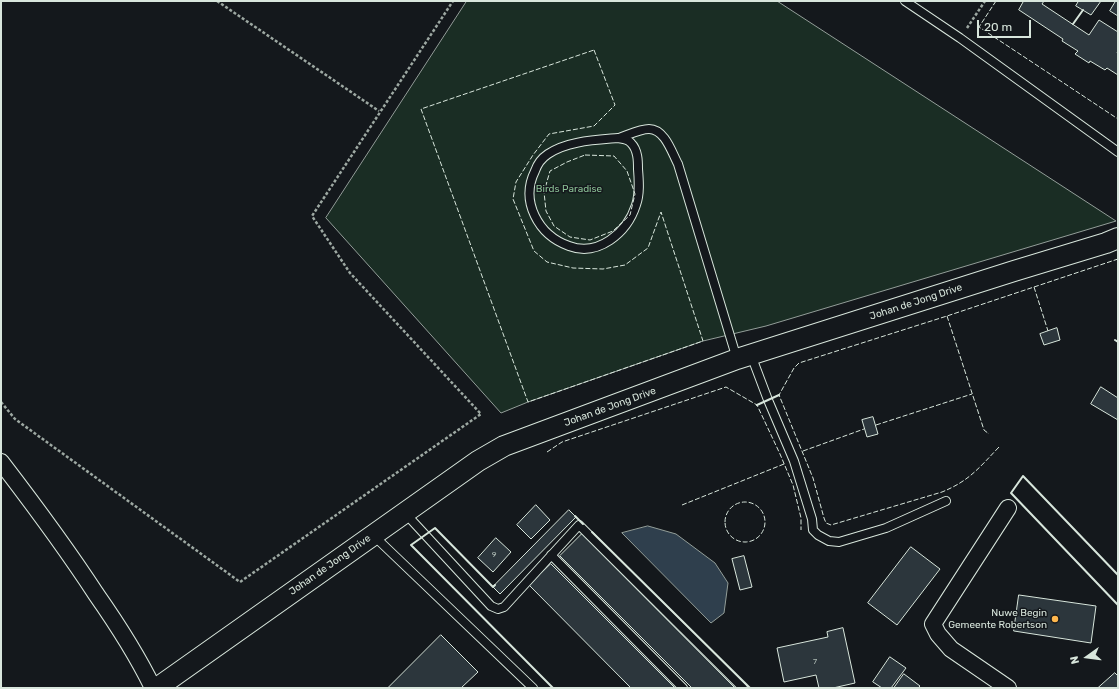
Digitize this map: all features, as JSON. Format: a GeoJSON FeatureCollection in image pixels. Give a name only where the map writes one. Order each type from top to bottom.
{"type":"FeatureCollection","features":[{"type":"Feature","properties":{"kind":"street","name":"Johan de Jong Drive"},"geometry":{"type":"LineString","coordinates":[[158,688],[478,461],[504,446],[744,357],[1118,238]]}},
{"type":"Feature","properties":{"kind":"street"},"geometry":{"type":"LineString","coordinates":[[1,462],[88,581],[122,633],[142,666],[153,688]]}},
{"type":"Feature","properties":{"kind":"street"},"geometry":{"type":"LineString","coordinates":[[1008,508],[933,624],[938,634],[951,649],[1008,688]]}},
{"type":"Feature","properties":{"kind":"lane"},"geometry":{"type":"LineString","coordinates":[[905,1],[960,38],[1118,152]]}},
{"type":"Feature","properties":{"kind":"lane"},"geometry":{"type":"LineString","coordinates":[[618,138],[631,142],[637,154],[639,182],[636,204],[631,218],[621,232],[601,245],[591,248],[571,247],[558,242],[546,233],[536,219],[530,204],[529,191],[532,177],[537,166],[546,155],[562,147],[576,143],[618,138],[649,129],[657,131],[662,135],[670,147],[678,164],[744,357],[768,400],[794,461],[812,520],[813,530],[818,535],[830,541],[839,542],[886,528],[946,501]]}},
{"type":"Feature","properties":{"kind":"lane"},"geometry":{"type":"LineString","coordinates":[[404,513],[491,606],[498,609],[504,607],[579,525],[743,688]]}},
{"type":"Feature","properties":{"kind":"lane"},"geometry":{"type":"LineString","coordinates":[[373,535],[533,688]]}},
{"type":"Feature","properties":{"kind":"lane"},"geometry":{"type":"LineString","coordinates":[[551,555],[683,688]]}},
{"type":"Feature","properties":{"kind":"path"},"geometry":{"type":"LineString","coordinates":[[217,1],[379,111]]}},
{"type":"Feature","properties":{"kind":"path"},"geometry":{"type":"LineString","coordinates":[[1,402],[15,419],[240,582],[481,414],[350,273],[312,216],[379,111],[453,1]]}},
{"type":"Feature","properties":{"kind":"path"},"geometry":{"type":"LineString","coordinates":[[960,38],[985,1]]}},
{"type":"Feature","properties":{"kind":"green space","name":"Birds Paradise"},"geometry":{"type":"Polygon","coordinates":[[[467,1],[777,1],[1116,221],[766,326],[703,341],[528,402],[501,413],[326,218],[467,1]]]}},
{"type":"Feature","properties":{"kind":"water"},"geometry":{"type":"Polygon","coordinates":[[[648,526],[676,534],[715,563],[728,583],[724,613],[711,623],[622,533],[648,526]]]}},
{"type":"Feature","properties":{"kind":"building"},"geometry":{"type":"Polygon","coordinates":[[[1024,1],[1044,1],[1042,4],[1089,35],[1099,20],[1118,32],[1118,75],[1107,68],[1105,70],[1090,61],[1089,63],[1075,54],[1078,51],[1062,41],[1063,39],[1019,10],[1024,1]]]}},
{"type":"Feature","properties":{"kind":"building"},"geometry":{"type":"Polygon","coordinates":[[[1079,1],[1101,1],[1091,15],[1076,6],[1079,1]]]}},
{"type":"Feature","properties":{"kind":"building"},"geometry":{"type":"Polygon","coordinates":[[[1116,1],[1118,1],[1118,16],[1110,11],[1116,1]]]}},
{"type":"Feature","properties":{"kind":"building"},"geometry":{"type":"Polygon","coordinates":[[[1057,328],[1060,340],[1044,345],[1040,334],[1057,328]]]}},
{"type":"Feature","properties":{"kind":"building"},"geometry":{"type":"Polygon","coordinates":[[[1101,387],[1118,398],[1118,420],[1091,404],[1101,387]]]}},
{"type":"Feature","properties":{"kind":"building"},"geometry":{"type":"Polygon","coordinates":[[[873,417],[878,434],[867,437],[862,420],[873,417]]]}},
{"type":"Feature","properties":{"kind":"building"},"geometry":{"type":"Polygon","coordinates":[[[536,505],[550,520],[531,539],[517,525],[536,505]]]}},
{"type":"Feature","properties":{"kind":"building"},"geometry":{"type":"Polygon","coordinates":[[[569,510],[576,517],[500,594],[493,587],[569,510]]]}},
{"type":"Feature","properties":{"kind":"building"},"geometry":{"type":"Polygon","coordinates":[[[582,534],[735,688],[692,688],[560,556],[582,534]]]}},
{"type":"Feature","properties":{"kind":"building"},"geometry":{"type":"Polygon","coordinates":[[[496,538],[511,552],[493,572],[478,558],[496,538]]]}},
{"type":"Feature","properties":{"kind":"building"},"geometry":{"type":"Polygon","coordinates":[[[911,547],[940,569],[897,625],[868,603],[911,547]]]}},
{"type":"Feature","properties":{"kind":"building"},"geometry":{"type":"Polygon","coordinates":[[[744,556],[752,587],[740,590],[732,559],[744,556]]]}},
{"type":"Feature","properties":{"kind":"building"},"geometry":{"type":"Polygon","coordinates":[[[551,564],[675,688],[631,688],[529,585],[551,564]]]}},
{"type":"Feature","properties":{"kind":"building","name":"Nuwe Begin Gemeente Robertson"},"geometry":{"type":"Polygon","coordinates":[[[1019,595],[1096,606],[1091,643],[1014,631],[1019,595]]]}},
{"type":"Feature","properties":{"kind":"building"},"geometry":{"type":"Polygon","coordinates":[[[843,628],[855,683],[833,688],[819,688],[816,675],[784,682],[777,648],[828,637],[827,632],[843,628]]]}},
{"type":"Feature","properties":{"kind":"building"},"geometry":{"type":"Polygon","coordinates":[[[441,635],[478,672],[461,688],[388,688],[441,635]]]}},
{"type":"Feature","properties":{"kind":"building"},"geometry":{"type":"Polygon","coordinates":[[[890,657],[906,668],[891,688],[882,688],[873,682],[890,657]]]}},
{"type":"Feature","properties":{"kind":"building"},"geometry":{"type":"Polygon","coordinates":[[[1115,673],[1118,676],[1118,688],[1098,688],[1115,673]]]}},
{"type":"Feature","properties":{"kind":"building"},"geometry":{"type":"Polygon","coordinates":[[[904,674],[920,686],[918,688],[894,688],[904,674]]]}},
{"type":"Feature","properties":{"kind":"fence"},"geometry":{"type":"LineString","coordinates":[[996,1],[979,27],[1118,119]]}},
{"type":"Feature","properties":{"kind":"fence"},"geometry":{"type":"LineString","coordinates":[[594,50],[615,105],[594,126],[549,134],[533,155],[516,182],[513,199],[534,251],[547,262],[573,268],[603,269],[625,265],[648,248],[661,212],[703,341],[528,402],[421,109],[594,50]]}},
{"type":"Feature","properties":{"kind":"fence"},"geometry":{"type":"LineString","coordinates":[[585,155],[614,156],[627,171],[635,194],[630,215],[613,231],[590,240],[570,237],[554,226],[546,211],[544,192],[550,171],[585,155]]}},
{"type":"Feature","properties":{"kind":"fence"},"geometry":{"type":"LineString","coordinates":[[999,447],[973,473],[951,488],[831,525],[826,523],[813,478],[779,395],[794,368],[799,363],[1118,259]]}},
{"type":"Feature","properties":{"kind":"fence"},"geometry":{"type":"LineString","coordinates":[[1034,287],[1048,331]]}},
{"type":"Feature","properties":{"kind":"fence"},"geometry":{"type":"LineString","coordinates":[[947,316],[984,430],[989,434]]}},
{"type":"Feature","properties":{"kind":"fence"},"geometry":{"type":"LineString","coordinates":[[547,452],[562,442],[726,387],[757,405],[793,485],[801,518],[801,530]]}},
{"type":"Feature","properties":{"kind":"fence"},"geometry":{"type":"LineString","coordinates":[[876,425],[972,394]]}},
{"type":"Feature","properties":{"kind":"fence"},"geometry":{"type":"LineString","coordinates":[[803,451],[864,429]]}},
{"type":"Feature","properties":{"kind":"fence"},"geometry":{"type":"LineString","coordinates":[[682,505],[784,464]]}},
{"type":"Feature","properties":{"kind":"fence"},"geometry":{"type":"LineString","coordinates":[[745,502],[759,508],[765,522],[759,536],[745,542],[731,536],[725,522],[731,508],[745,502]]}},
{"type":"Feature","properties":{"kind":"wall"},"geometry":{"type":"LineString","coordinates":[[1073,24],[1083,10]]}},
{"type":"Feature","properties":{"kind":"wall"},"geometry":{"type":"LineString","coordinates":[[757,405],[779,395]]}},
{"type":"Feature","properties":{"kind":"wall"},"geometry":{"type":"LineString","coordinates":[[1118,575],[1023,476],[1011,493],[1118,605]]}},
{"type":"Feature","properties":{"kind":"wall"},"geometry":{"type":"LineString","coordinates":[[575,516],[583,524]]}},
{"type":"Feature","properties":{"kind":"wall"},"geometry":{"type":"LineString","coordinates":[[495,585],[493,587],[435,528],[411,545],[553,688]]}},
{"type":"Feature","properties":{"kind":"wall"},"geometry":{"type":"LineString","coordinates":[[592,532],[750,688]]}},
{"type":"Feature","properties":{"kind":"place","name":"Nuwe Begin Gemeente Robertson"},"geometry":{"type":"Point","coordinates":[1055,619]}}]}
